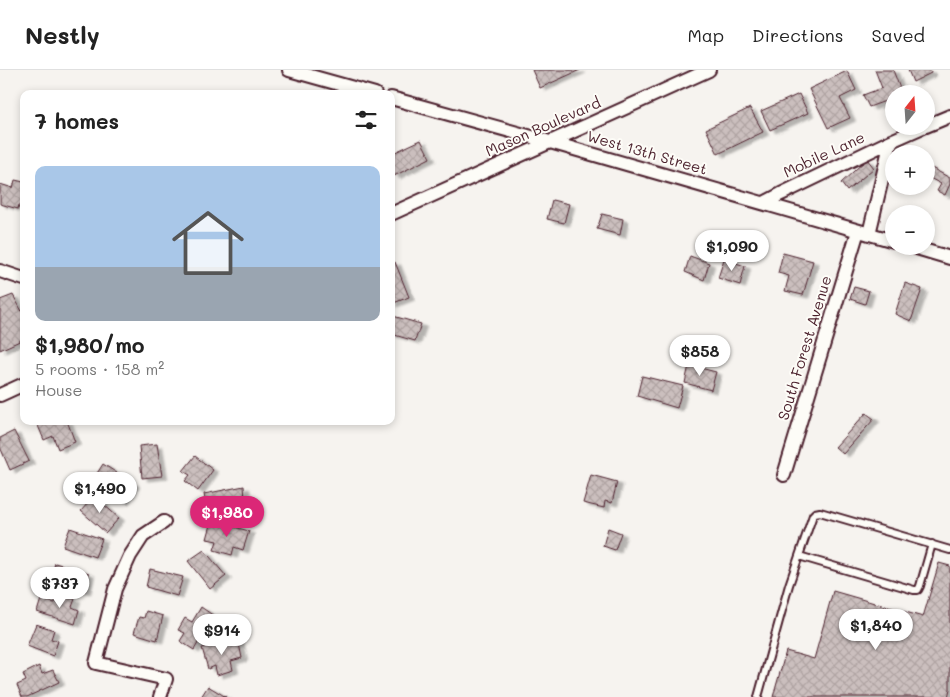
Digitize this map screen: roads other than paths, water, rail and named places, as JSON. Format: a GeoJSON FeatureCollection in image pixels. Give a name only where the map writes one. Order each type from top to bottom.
{"type":"FeatureCollection","features":[{"type":"Feature","properties":{"kind":"street"},"geometry":{"type":"LineString","coordinates":[[289,70],[361,90]]}},
{"type":"Feature","properties":{"kind":"street","name":"Mason Boulevard"},"geometry":{"type":"LineString","coordinates":[[395,212],[709,70]]}},
{"type":"Feature","properties":{"kind":"street","name":"West 13th Street"},"geometry":{"type":"LineString","coordinates":[[395,99],[885,238]]}},
{"type":"Feature","properties":{"kind":"street","name":"Mobile Lane"},"geometry":{"type":"LineString","coordinates":[[935,122],[950,116]]}},
{"type":"Feature","properties":{"kind":"street","name":"Mobile Lane"},"geometry":{"type":"LineString","coordinates":[[764,203],[905,135]]}},
{"type":"Feature","properties":{"kind":"street","name":"South Forest Avenue"},"geometry":{"type":"LineString","coordinates":[[784,475],[891,141]]}},
{"type":"Feature","properties":{"kind":"street"},"geometry":{"type":"LineString","coordinates":[[935,254],[950,258]]}},
{"type":"Feature","properties":{"kind":"street"},"geometry":{"type":"LineString","coordinates":[[0,271],[20,278]]}},
{"type":"Feature","properties":{"kind":"street"},"geometry":{"type":"LineString","coordinates":[[0,395],[20,386]]}},
{"type":"Feature","properties":{"kind":"street"},"geometry":{"type":"LineString","coordinates":[[160,697],[166,679],[96,663],[115,589],[130,556],[143,536],[164,522]]}},
{"type":"Feature","properties":{"kind":"lane"},"geometry":{"type":"LineString","coordinates":[[758,697],[789,585],[812,516],[820,512],[950,550]]}},
{"type":"Feature","properties":{"kind":"lane"},"geometry":{"type":"LineString","coordinates":[[799,556],[918,590],[932,544]]}}]}
